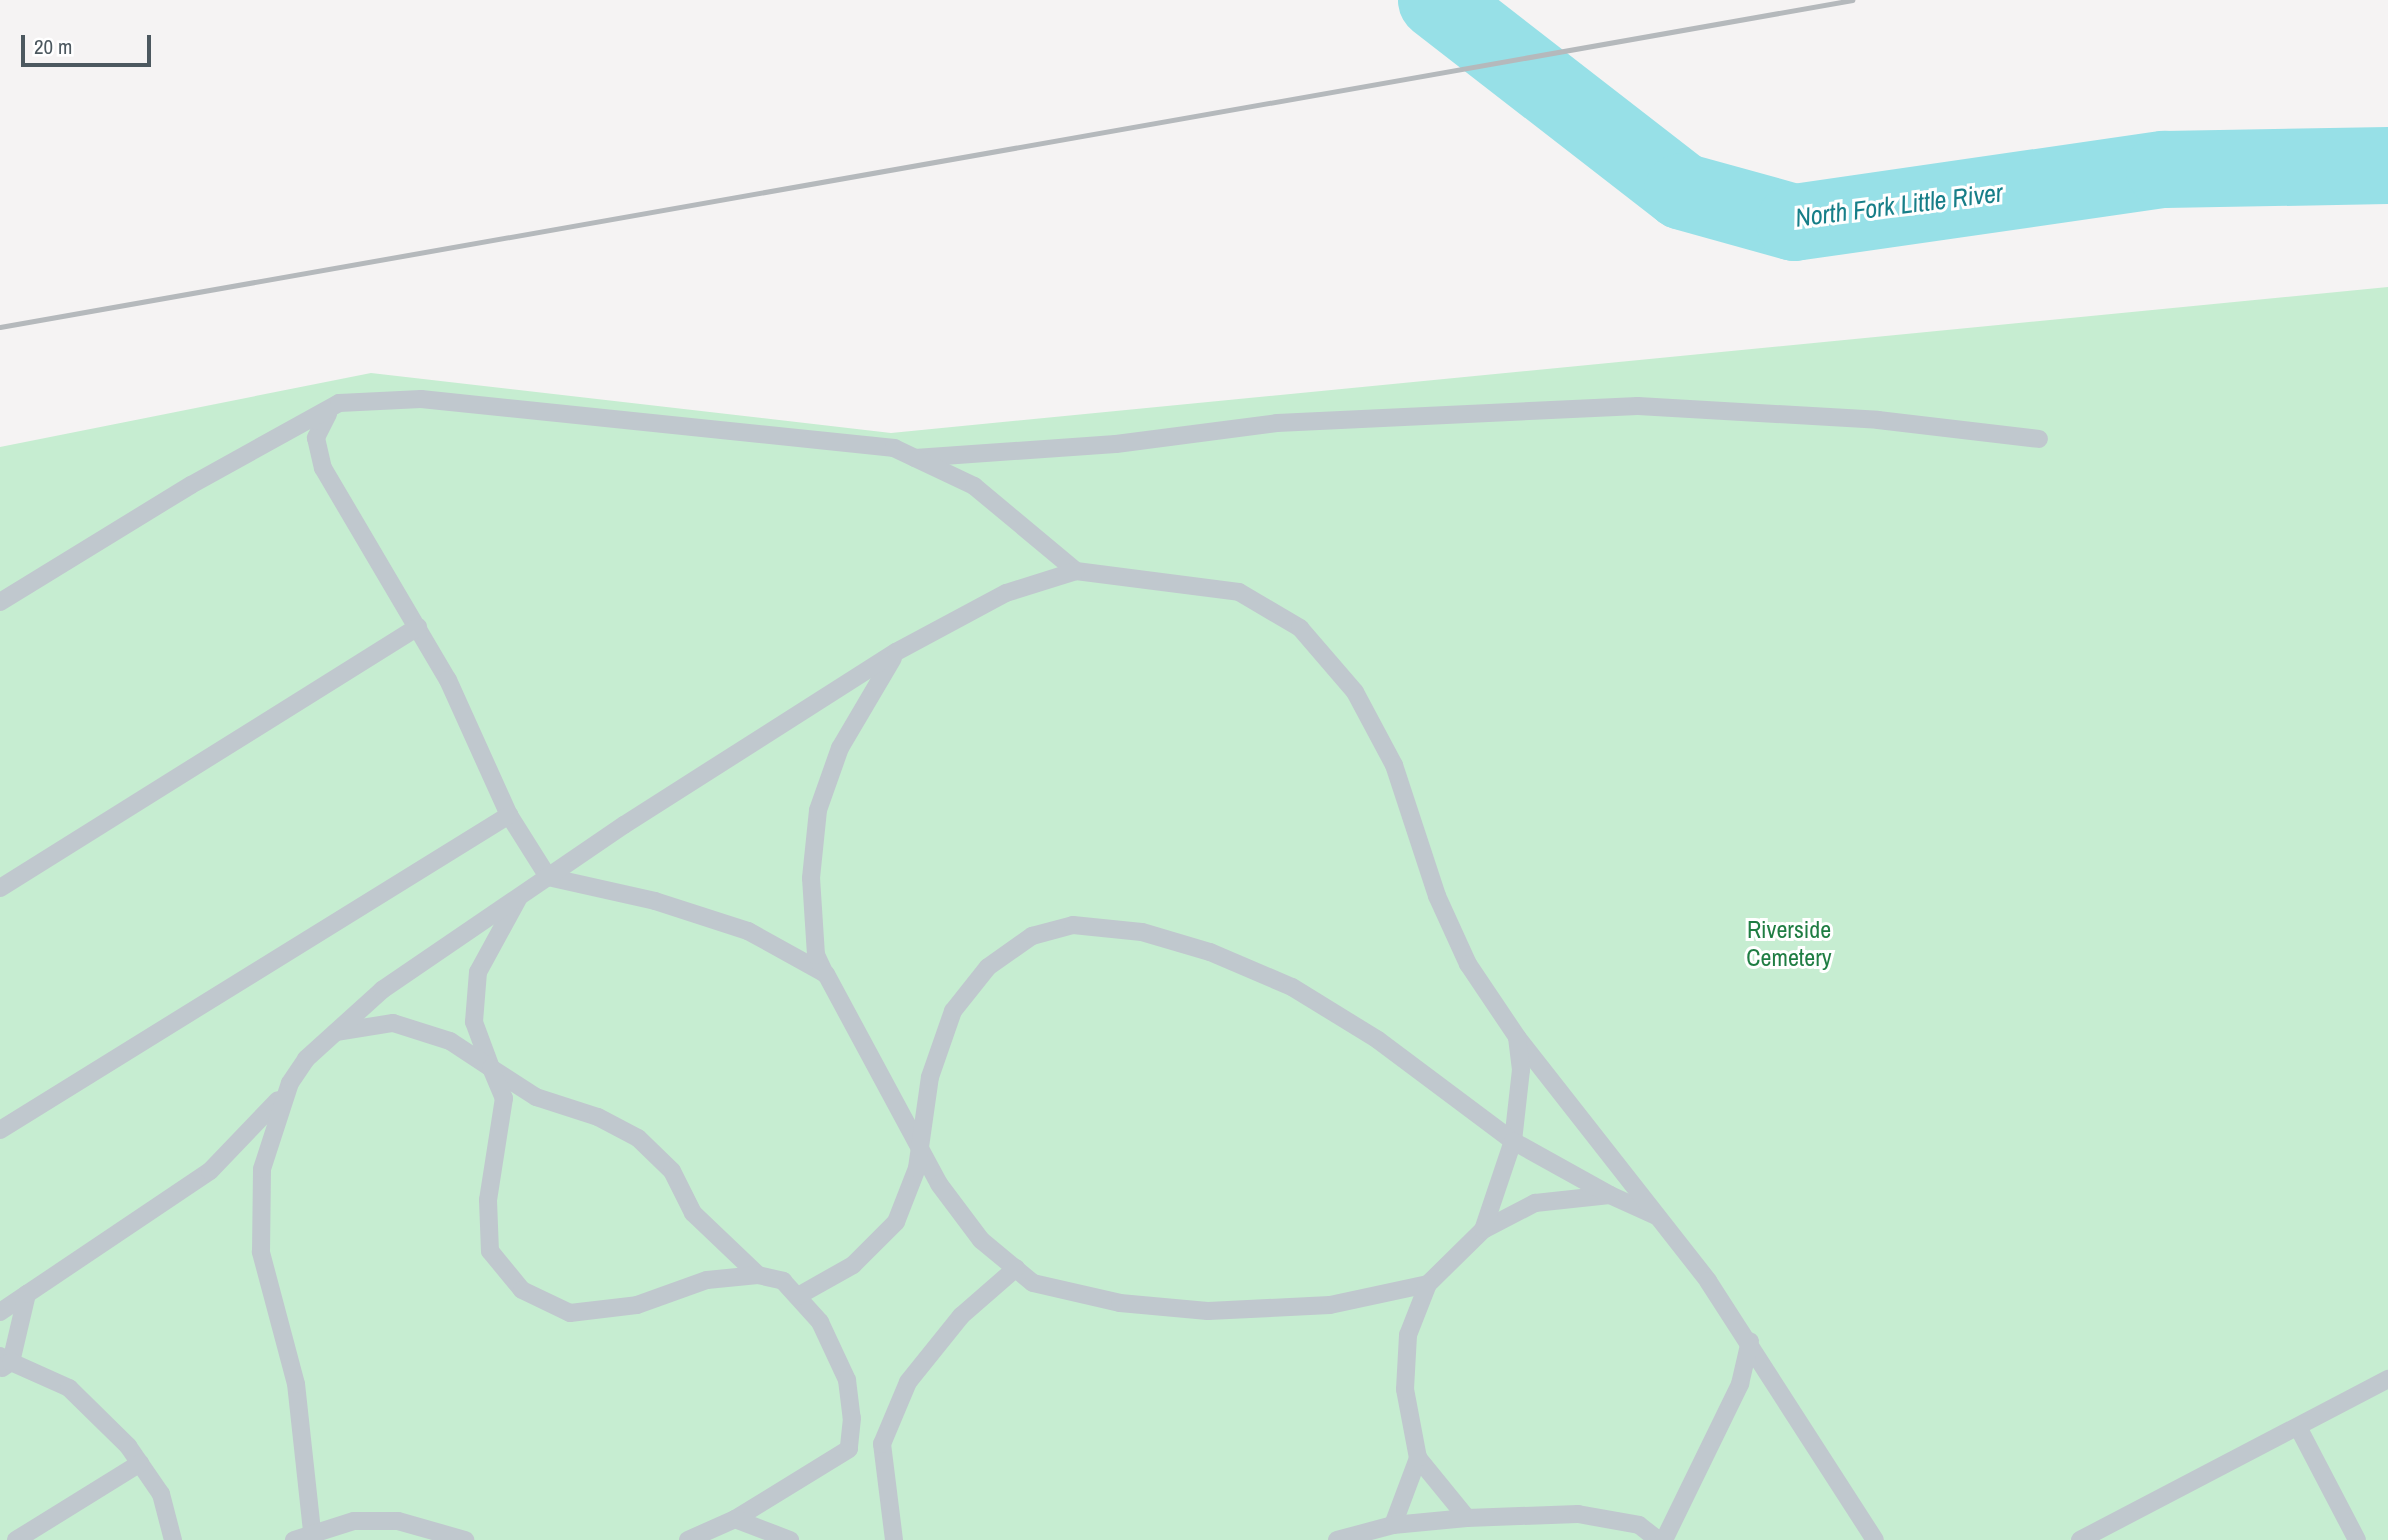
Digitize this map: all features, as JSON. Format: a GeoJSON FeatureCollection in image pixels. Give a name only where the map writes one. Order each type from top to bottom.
{"type":"FeatureCollection","features":[{"type":"Feature","properties":{"kind":"lane"},"geometry":{"type":"LineString","coordinates":[[0,602],[191,485],[328,414],[339,403],[421,399],[881,446],[915,458],[974,486],[1076,571]]}},
{"type":"Feature","properties":{"kind":"lane"},"geometry":{"type":"LineString","coordinates":[[915,458],[1116,444],[1278,423],[1638,405],[1850,418],[2039,439]]}},
{"type":"Feature","properties":{"kind":"lane"},"geometry":{"type":"LineString","coordinates":[[328,414],[316,438],[323,468],[418,627],[509,815],[548,877],[654,901],[748,931],[826,974]]}},
{"type":"Feature","properties":{"kind":"lane"},"geometry":{"type":"LineString","coordinates":[[0,1312],[211,1171],[267,1117],[290,1083],[336,1032],[382,990],[519,896],[896,652],[1006,593],[1076,571],[1239,592],[1300,628],[1355,692],[1394,765],[1437,896],[1468,964],[1517,1037],[1659,1217],[1750,1341],[1821,1464],[1875,1540]]}},
{"type":"Feature","properties":{"kind":"lane"},"geometry":{"type":"LineString","coordinates":[[0,888],[418,627]]}},
{"type":"Feature","properties":{"kind":"lane"},"geometry":{"type":"LineString","coordinates":[[896,652],[840,748],[818,810],[811,877],[816,955],[920,1148],[981,1240],[1033,1283],[1119,1303],[1208,1311],[1330,1305],[1428,1284]]}},
{"type":"Feature","properties":{"kind":"lane"},"geometry":{"type":"LineString","coordinates":[[0,1130],[509,815]]}},
{"type":"Feature","properties":{"kind":"lane"},"geometry":{"type":"LineString","coordinates":[[519,896],[478,972],[474,1022],[503,1098],[488,1200],[490,1251],[522,1290],[570,1312],[637,1305],[707,1280],[758,1275],[783,1281],[820,1322],[847,1380],[852,1418],[849,1449],[736,1519],[688,1540]]}},
{"type":"Feature","properties":{"kind":"lane"},"geometry":{"type":"LineString","coordinates":[[798,1296],[853,1265],[896,1222],[920,1148],[930,1077],[953,1011],[988,967],[1032,936],[1073,925],[1142,932],[1210,952],[1292,987],[1378,1040],[1513,1141],[1610,1195],[1659,1217]]}},
{"type":"Feature","properties":{"kind":"lane"},"geometry":{"type":"LineString","coordinates":[[336,1032],[393,1023],[450,1041],[536,1097],[598,1116],[638,1138],[672,1171],[693,1213],[758,1275]]}},
{"type":"Feature","properties":{"kind":"lane"},"geometry":{"type":"LineString","coordinates":[[1483,1230],[1513,1141],[1521,1070],[1517,1037]]}},
{"type":"Feature","properties":{"kind":"lane"},"geometry":{"type":"LineString","coordinates":[[290,1083],[262,1169],[261,1252],[296,1384],[312,1531]]}},
{"type":"Feature","properties":{"kind":"lane"},"geometry":{"type":"LineString","coordinates":[[1467,1518],[1418,1458],[1405,1390],[1408,1349],[1428,1284],[1483,1230],[1535,1203],[1610,1195]]}},
{"type":"Feature","properties":{"kind":"lane"},"geometry":{"type":"LineString","coordinates":[[894,1540],[883,1444],[908,1382],[961,1316],[1016,1268]]}},
{"type":"Feature","properties":{"kind":"lane"},"geometry":{"type":"LineString","coordinates":[[27,1294],[4,1362],[69,1388],[140,1463],[161,1494],[173,1540]]}},
{"type":"Feature","properties":{"kind":"lane"},"geometry":{"type":"LineString","coordinates":[[1664,1540],[1741,1384],[1750,1341]]}},
{"type":"Feature","properties":{"kind":"lane"},"geometry":{"type":"LineString","coordinates":[[2080,1540],[2388,1378]]}},
{"type":"Feature","properties":{"kind":"lane"},"geometry":{"type":"LineString","coordinates":[[2298,1427],[2357,1540]]}},
{"type":"Feature","properties":{"kind":"lane"},"geometry":{"type":"LineString","coordinates":[[1393,1525],[1418,1458]]}},
{"type":"Feature","properties":{"kind":"lane"},"geometry":{"type":"LineString","coordinates":[[16,1540],[140,1463]]}},
{"type":"Feature","properties":{"kind":"lane"},"geometry":{"type":"LineString","coordinates":[[1337,1540],[1393,1525],[1467,1518],[1578,1514],[1639,1525],[1658,1540]]}},
{"type":"Feature","properties":{"kind":"lane"},"geometry":{"type":"LineString","coordinates":[[736,1519],[790,1540]]}},
{"type":"Feature","properties":{"kind":"lane"},"geometry":{"type":"LineString","coordinates":[[294,1540],[312,1531],[354,1521],[398,1521],[465,1540]]}},
{"type":"Feature","properties":{"kind":"green space","name":"Riverside Cemetery"},"geometry":{"type":"Polygon","coordinates":[[[2388,287],[2388,1540],[0,1540],[0,447],[371,373],[891,433],[2388,287]]]}},
{"type":"Feature","properties":{"kind":"waterway","name":"North Fork Little River"},"geometry":{"type":"LineString","coordinates":[[1436,0],[1682,191],[1794,222],[2164,169],[2388,165]]}},
{"type":"Feature","properties":{"kind":"railway"},"geometry":{"type":"LineString","coordinates":[[0,327],[1852,0]]}}]}
